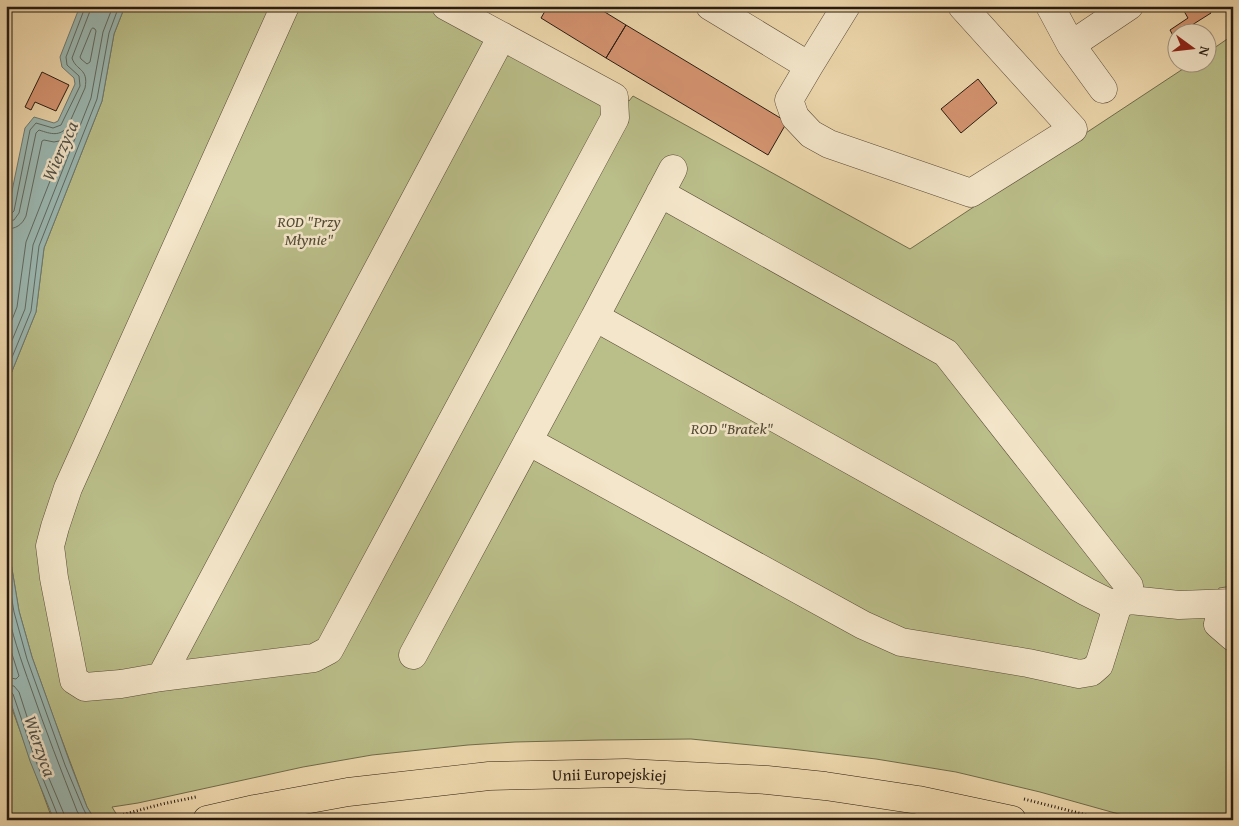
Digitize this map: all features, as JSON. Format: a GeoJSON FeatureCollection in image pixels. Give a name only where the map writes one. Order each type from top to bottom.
{"type":"FeatureCollection","features":[{"type":"Feature","properties":{"kind":"main road","name":"Unii Europejskiej"},"geometry":{"type":"LineString","coordinates":[[207,820],[255,809],[357,791],[489,776],[626,773],[767,780],[825,786],[918,800],[1012,820]]}},
{"type":"Feature","properties":{"kind":"lane"},"geometry":{"type":"LineString","coordinates":[[285,6],[68,488],[55,527],[50,546],[54,578],[74,680],[85,687],[121,684],[161,677],[314,658],[330,650],[611,127],[615,118],[614,96],[446,6]]}},
{"type":"Feature","properties":{"kind":"lane"},"geometry":{"type":"LineString","coordinates":[[710,6],[809,66]]}},
{"type":"Feature","properties":{"kind":"lane"},"geometry":{"type":"LineString","coordinates":[[846,6],[789,100],[795,117],[812,134],[829,144],[970,193],[1073,129],[962,6]]}},
{"type":"Feature","properties":{"kind":"lane"},"geometry":{"type":"LineString","coordinates":[[1050,6],[1071,45],[1103,89]]}},
{"type":"Feature","properties":{"kind":"lane"},"geometry":{"type":"LineString","coordinates":[[1071,45],[1129,6]]}},
{"type":"Feature","properties":{"kind":"lane"},"geometry":{"type":"LineString","coordinates":[[161,677],[502,36]]}},
{"type":"Feature","properties":{"kind":"lane"},"geometry":{"type":"LineString","coordinates":[[413,655],[673,169]]}},
{"type":"Feature","properties":{"kind":"lane"},"geometry":{"type":"LineString","coordinates":[[528,441],[864,625],[902,642],[1028,663],[1079,674],[1091,672],[1099,665],[1130,586],[946,353],[660,193]]}},
{"type":"Feature","properties":{"kind":"lane"},"geometry":{"type":"LineString","coordinates":[[595,317],[1107,602],[1179,605],[1228,603],[1218,624],[1233,637]]}},
{"type":"Feature","properties":{"kind":"path"},"geometry":{"type":"LineString","coordinates":[[103,820],[121,816]]}},
{"type":"Feature","properties":{"kind":"green space"},"geometry":{"type":"Polygon","coordinates":[[[125,6],[461,6],[629,101],[633,96],[910,249],[1178,72],[1216,72],[1216,47],[1233,35],[1233,586],[1219,588],[1204,624],[1233,632],[1233,820],[1142,820],[1040,792],[956,772],[876,759],[691,739],[515,742],[372,755],[303,767],[112,807],[120,820],[95,820],[87,807],[53,716],[32,657],[19,611],[6,533],[6,386],[36,312],[44,248],[102,101],[114,34],[125,6]]]}},
{"type":"Feature","properties":{"kind":"green space"},"geometry":{"type":"Polygon","coordinates":[[[6,688],[11,706],[54,820],[6,820],[6,688]]]}},
{"type":"Feature","properties":{"kind":"water","name":"Wierzyca"},"geometry":{"type":"Polygon","coordinates":[[[80,6],[125,6],[114,34],[102,101],[44,248],[36,312],[6,386],[6,220],[25,128],[34,117],[54,123],[58,121],[75,84],[74,78],[62,67],[60,57],[80,6]]]}},
{"type":"Feature","properties":{"kind":"water","name":"Wierzyca"},"geometry":{"type":"Polygon","coordinates":[[[6,533],[19,611],[32,657],[87,807],[95,820],[54,820],[30,761],[6,688],[6,533]]]}},
{"type":"Feature","properties":{"kind":"building"},"geometry":{"type":"Polygon","coordinates":[[[548,6],[595,6],[626,25],[606,58],[541,18],[548,6]]]}},
{"type":"Feature","properties":{"kind":"building"},"geometry":{"type":"Polygon","coordinates":[[[1181,6],[1207,6],[1211,13],[1197,22],[1182,22],[1188,18],[1181,6]]]}},
{"type":"Feature","properties":{"kind":"building"},"geometry":{"type":"Polygon","coordinates":[[[626,25],[787,122],[768,155],[606,58],[626,25]]]}},
{"type":"Feature","properties":{"kind":"building"},"geometry":{"type":"Polygon","coordinates":[[[42,72],[69,85],[56,111],[35,102],[31,110],[25,107],[42,72]]]}},
{"type":"Feature","properties":{"kind":"building"},"geometry":{"type":"Polygon","coordinates":[[[978,79],[997,103],[961,133],[941,109],[978,79]]]}},
{"type":"Feature","properties":{"kind":"railway"},"geometry":{"type":"LineString","coordinates":[[510,820],[611,817],[711,820]]}},
{"type":"Feature","properties":{"kind":"park label","name":"ROD \"Przy Młynie\""},"geometry":{"type":"Point","coordinates":[309,230]}},
{"type":"Feature","properties":{"kind":"park label","name":"ROD \"Bratek\""},"geometry":{"type":"Point","coordinates":[732,428]}}]}
